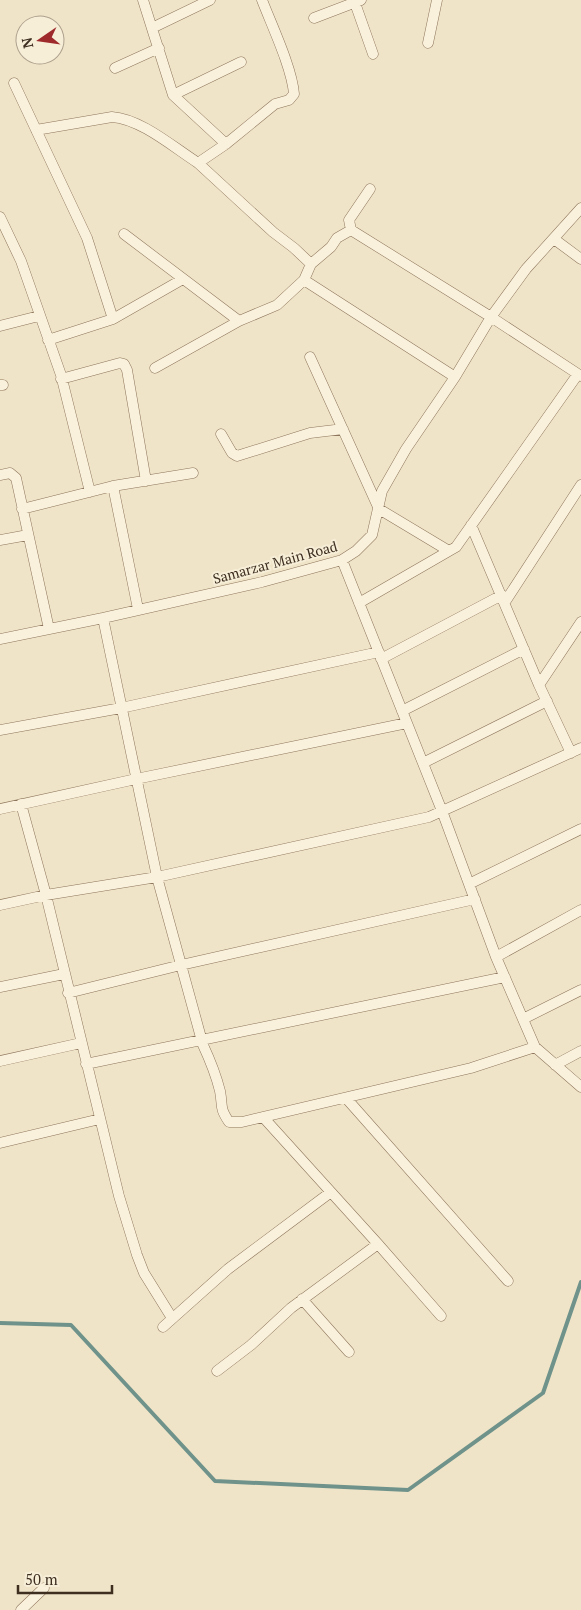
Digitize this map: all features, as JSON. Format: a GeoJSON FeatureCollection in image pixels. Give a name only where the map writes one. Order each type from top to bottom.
{"type":"FeatureCollection","features":[{"type":"Feature","properties":{"kind":"street"},"geometry":{"type":"LineString","coordinates":[[142,0],[173,95],[226,144]]}},
{"type":"Feature","properties":{"kind":"street"},"geometry":{"type":"LineString","coordinates":[[152,28],[210,0]]}},
{"type":"Feature","properties":{"kind":"street"},"geometry":{"type":"LineString","coordinates":[[198,163],[226,144],[275,104],[289,100],[294,94],[294,86],[262,0]]}},
{"type":"Feature","properties":{"kind":"street"},"geometry":{"type":"LineString","coordinates":[[428,42],[437,0]]}},
{"type":"Feature","properties":{"kind":"street"},"geometry":{"type":"LineString","coordinates":[[314,18],[358,1],[373,54]]}},
{"type":"Feature","properties":{"kind":"street"},"geometry":{"type":"LineString","coordinates":[[115,68],[159,48]]}},
{"type":"Feature","properties":{"kind":"street"},"geometry":{"type":"LineString","coordinates":[[173,95],[241,62]]}},
{"type":"Feature","properties":{"kind":"street"},"geometry":{"type":"LineString","coordinates":[[14,83],[87,238],[113,319]]}},
{"type":"Feature","properties":{"kind":"street"},"geometry":{"type":"LineString","coordinates":[[36,130],[112,117],[119,117],[139,124],[198,163],[311,264]]}},
{"type":"Feature","properties":{"kind":"street"},"geometry":{"type":"LineString","coordinates":[[359,604],[456,547],[579,375],[491,317],[351,230],[349,220],[370,188]]}},
{"type":"Feature","properties":{"kind":"street","name":"Samarzar Main Road"},"geometry":{"type":"LineString","coordinates":[[0,639],[262,582],[342,560],[356,551],[372,535],[382,491],[491,317],[526,270],[581,208]]}},
{"type":"Feature","properties":{"kind":"street"},"geometry":{"type":"LineString","coordinates":[[0,217],[21,262],[61,379],[90,492]]}},
{"type":"Feature","properties":{"kind":"street"},"geometry":{"type":"LineString","coordinates":[[155,368],[239,322],[277,305],[304,280],[311,264],[331,247],[337,238],[351,230]]}},
{"type":"Feature","properties":{"kind":"street"},"geometry":{"type":"LineString","coordinates":[[124,234],[239,322]]}},
{"type":"Feature","properties":{"kind":"street"},"geometry":{"type":"LineString","coordinates":[[554,240],[581,259]]}},
{"type":"Feature","properties":{"kind":"street"},"geometry":{"type":"LineString","coordinates":[[48,340],[113,319],[183,279]]}},
{"type":"Feature","properties":{"kind":"street"},"geometry":{"type":"LineString","coordinates":[[304,280],[455,377]]}},
{"type":"Feature","properties":{"kind":"street"},"geometry":{"type":"LineString","coordinates":[[0,326],[39,316]]}},
{"type":"Feature","properties":{"kind":"street"},"geometry":{"type":"LineString","coordinates":[[310,357],[379,509],[449,551]]}},
{"type":"Feature","properties":{"kind":"street"},"geometry":{"type":"LineString","coordinates":[[61,379],[120,363],[124,364],[127,370],[146,481]]}},
{"type":"Feature","properties":{"kind":"street"},"geometry":{"type":"LineString","coordinates":[[221,434],[232,453],[237,456],[310,433],[343,429]]}},
{"type":"Feature","properties":{"kind":"street"},"geometry":{"type":"LineString","coordinates":[[22,509],[113,486],[193,473]]}},
{"type":"Feature","properties":{"kind":"street"},"geometry":{"type":"LineString","coordinates":[[0,475],[14,474],[49,629]]}},
{"type":"Feature","properties":{"kind":"street"},"geometry":{"type":"LineString","coordinates":[[0,730],[120,708],[380,655],[503,599],[581,485]]}},
{"type":"Feature","properties":{"kind":"street"},"geometry":{"type":"LineString","coordinates":[[113,486],[138,609]]}},
{"type":"Feature","properties":{"kind":"street"},"geometry":{"type":"LineString","coordinates":[[0,905],[46,895],[157,877],[429,817],[576,751],[539,685],[471,525]]}},
{"type":"Feature","properties":{"kind":"street"},"geometry":{"type":"LineString","coordinates":[[0,540],[28,535]]}},
{"type":"Feature","properties":{"kind":"street"},"geometry":{"type":"LineString","coordinates":[[342,560],[442,811],[496,957],[536,1048],[581,1087]]}},
{"type":"Feature","properties":{"kind":"street"},"geometry":{"type":"LineString","coordinates":[[103,618],[120,708],[157,877],[201,1040],[212,1064],[220,1092],[221,1111],[229,1122],[242,1122],[471,1068],[536,1048]]}},
{"type":"Feature","properties":{"kind":"street"},"geometry":{"type":"LineString","coordinates":[[539,685],[581,622]]}},
{"type":"Feature","properties":{"kind":"street"},"geometry":{"type":"LineString","coordinates":[[402,711],[524,649]]}},
{"type":"Feature","properties":{"kind":"street"},"geometry":{"type":"LineString","coordinates":[[423,764],[547,701]]}},
{"type":"Feature","properties":{"kind":"street"},"geometry":{"type":"LineString","coordinates":[[0,809],[407,723]]}},
{"type":"Feature","properties":{"kind":"street"},"geometry":{"type":"LineString","coordinates":[[21,804],[46,895],[68,993],[119,1196],[144,1273],[172,1318]]}},
{"type":"Feature","properties":{"kind":"street"},"geometry":{"type":"LineString","coordinates":[[469,884],[581,829]]}},
{"type":"Feature","properties":{"kind":"street"},"geometry":{"type":"LineString","coordinates":[[68,993],[181,965],[475,899]]}},
{"type":"Feature","properties":{"kind":"street"},"geometry":{"type":"LineString","coordinates":[[496,957],[581,910]]}},
{"type":"Feature","properties":{"kind":"street"},"geometry":{"type":"LineString","coordinates":[[0,987],[64,974]]}},
{"type":"Feature","properties":{"kind":"street"},"geometry":{"type":"LineString","coordinates":[[86,1064],[505,977]]}},
{"type":"Feature","properties":{"kind":"street"},"geometry":{"type":"LineString","coordinates":[[523,1019],[581,990]]}},
{"type":"Feature","properties":{"kind":"street"},"geometry":{"type":"LineString","coordinates":[[0,1061],[81,1043]]}},
{"type":"Feature","properties":{"kind":"street"},"geometry":{"type":"LineString","coordinates":[[555,1065],[581,1051]]}},
{"type":"Feature","properties":{"kind":"street"},"geometry":{"type":"LineString","coordinates":[[346,1098],[508,1281]]}},
{"type":"Feature","properties":{"kind":"street"},"geometry":{"type":"LineString","coordinates":[[262,1117],[441,1316]]}},
{"type":"Feature","properties":{"kind":"street"},"geometry":{"type":"LineString","coordinates":[[0,1143],[100,1119]]}},
{"type":"Feature","properties":{"kind":"street"},"geometry":{"type":"LineString","coordinates":[[164,1327],[235,1264],[331,1192]]}},
{"type":"Feature","properties":{"kind":"street"},"geometry":{"type":"LineString","coordinates":[[217,1371],[251,1345],[302,1299],[378,1244]]}},
{"type":"Feature","properties":{"kind":"street"},"geometry":{"type":"LineString","coordinates":[[302,1299],[349,1352]]}},
{"type":"Feature","properties":{"kind":"street"},"geometry":{"type":"LineString","coordinates":[[22,1610],[44,1588]]}},
{"type":"Feature","properties":{"kind":"waterway"},"geometry":{"type":"LineString","coordinates":[[0,1323],[71,1325],[215,1481],[408,1490],[543,1393],[581,1282]]}}]}
